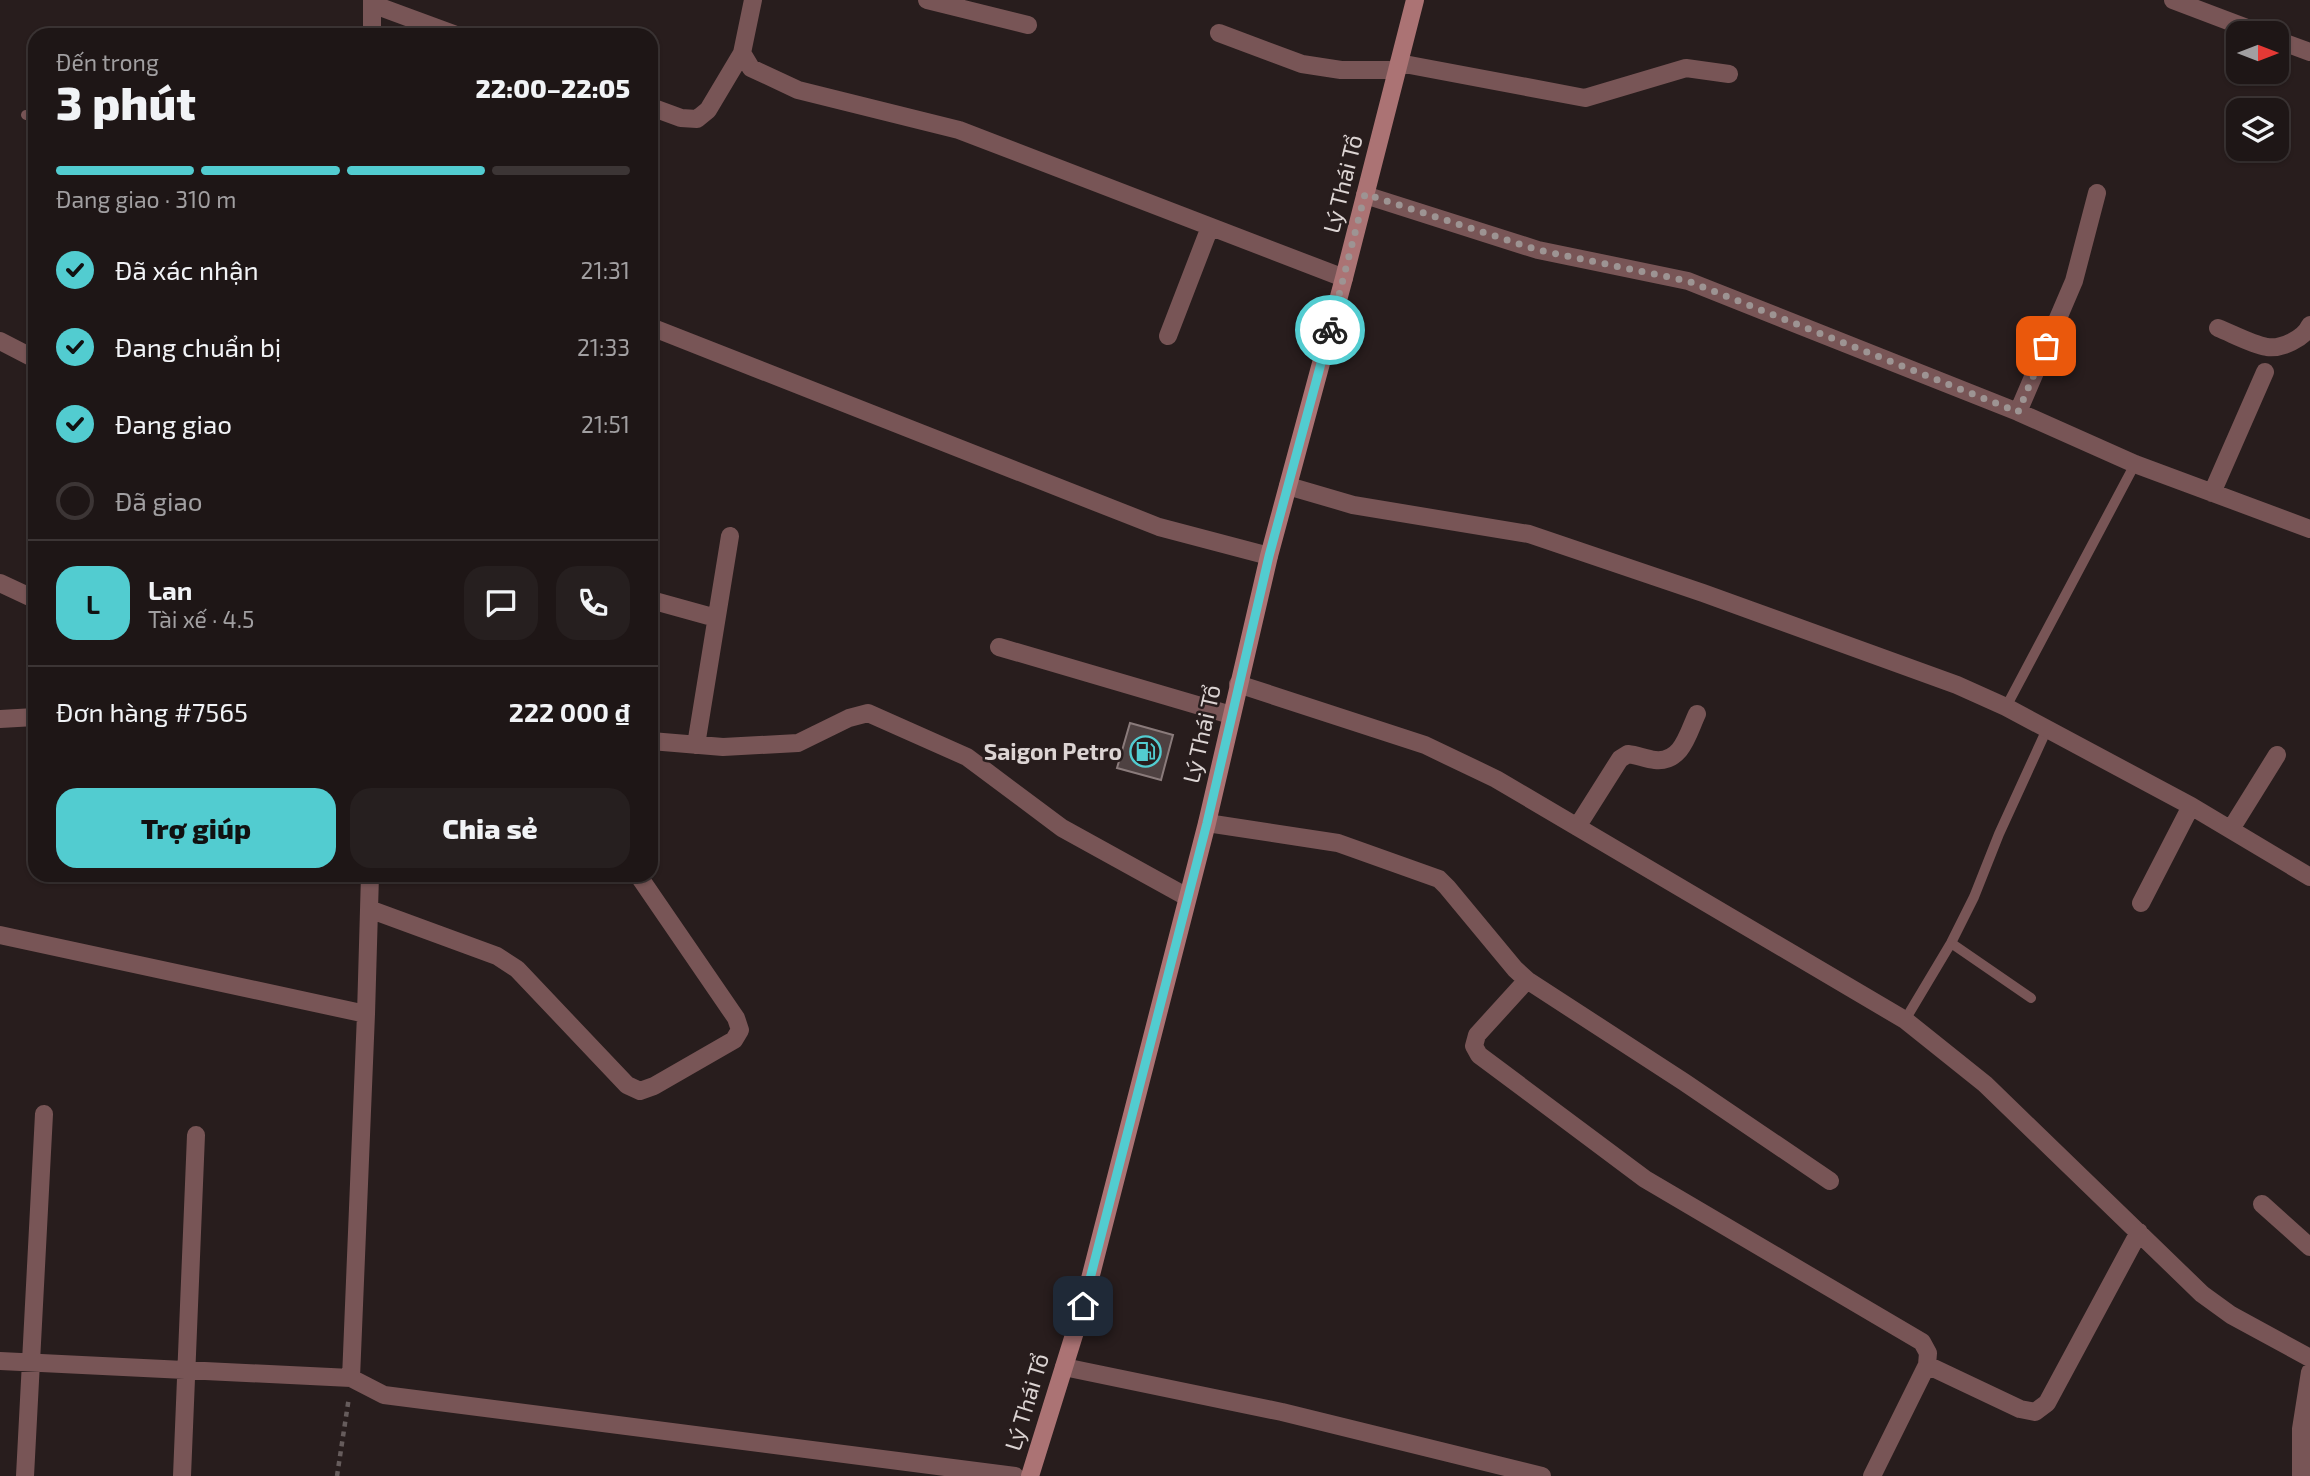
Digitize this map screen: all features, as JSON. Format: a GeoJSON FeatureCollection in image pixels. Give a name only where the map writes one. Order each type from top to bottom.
{"type":"FeatureCollection","features":[{"type":"Feature","properties":{"kind":"main road","name":"Lý Thái Tổ"},"geometry":{"type":"LineString","coordinates":[[1030,1476],[1083,1306],[1207,823],[1269,556],[1415,0]]}},
{"type":"Feature","properties":{"kind":"street"},"geometry":{"type":"LineString","coordinates":[[658,110],[681,118],[697,120],[708,110],[742,53],[753,0]]}},
{"type":"Feature","properties":{"kind":"street"},"geometry":{"type":"LineString","coordinates":[[927,0],[1028,25]]}},
{"type":"Feature","properties":{"kind":"street"},"geometry":{"type":"LineString","coordinates":[[2173,0],[2228,21]]}},
{"type":"Feature","properties":{"kind":"street"},"geometry":{"type":"LineString","coordinates":[[372,28],[372,2],[438,28]]}},
{"type":"Feature","properties":{"kind":"street"},"geometry":{"type":"LineString","coordinates":[[1219,33],[1302,64],[1341,70],[1398,67],[1585,98],[1686,68],[1729,74]]}},
{"type":"Feature","properties":{"kind":"street"},"geometry":{"type":"LineString","coordinates":[[2289,44],[2310,52]]}},
{"type":"Feature","properties":{"kind":"street"},"geometry":{"type":"LineString","coordinates":[[742,53],[751,68],[798,90],[959,130],[1344,278]]}},
{"type":"Feature","properties":{"kind":"street"},"geometry":{"type":"LineString","coordinates":[[2018,412],[2074,281],[2096,193]]}},
{"type":"Feature","properties":{"kind":"street"},"geometry":{"type":"LineString","coordinates":[[1365,194],[1538,250],[1688,281],[2018,412],[2135,464],[2310,529]]}},
{"type":"Feature","properties":{"kind":"street"},"geometry":{"type":"LineString","coordinates":[[1168,336],[1210,227]]}},
{"type":"Feature","properties":{"kind":"street"},"geometry":{"type":"LineString","coordinates":[[2218,328],[2268,347],[2290,343],[2308,331],[2310,325]]}},
{"type":"Feature","properties":{"kind":"street"},"geometry":{"type":"LineString","coordinates":[[658,330],[1159,527],[1269,556]]}},
{"type":"Feature","properties":{"kind":"street"},"geometry":{"type":"LineString","coordinates":[[0,341],[28,355]]}},
{"type":"Feature","properties":{"kind":"street"},"geometry":{"type":"LineString","coordinates":[[2212,493],[2265,372]]}},
{"type":"Feature","properties":{"kind":"street"},"geometry":{"type":"LineString","coordinates":[[1288,486],[1353,505],[1529,534],[1703,593],[1957,685],[2006,707],[2191,806],[2310,877]]}},
{"type":"Feature","properties":{"kind":"street"},"geometry":{"type":"LineString","coordinates":[[696,745],[730,536]]}},
{"type":"Feature","properties":{"kind":"street"},"geometry":{"type":"LineString","coordinates":[[0,583],[28,596]]}},
{"type":"Feature","properties":{"kind":"street"},"geometry":{"type":"LineString","coordinates":[[658,602],[716,618]]}},
{"type":"Feature","properties":{"kind":"street"},"geometry":{"type":"LineString","coordinates":[[999,647],[1231,715]]}},
{"type":"Feature","properties":{"kind":"street"},"geometry":{"type":"LineString","coordinates":[[1238,684],[1424,746],[1496,779],[1905,1020],[1985,1084],[2202,1294],[2231,1315],[2310,1358]]}},
{"type":"Feature","properties":{"kind":"street"},"geometry":{"type":"LineString","coordinates":[[658,742],[723,747],[798,743],[849,718],[868,713],[967,757],[1062,828],[1187,897]]}},
{"type":"Feature","properties":{"kind":"street"},"geometry":{"type":"LineString","coordinates":[[1577,827],[1620,759],[1628,754],[1667,760],[1679,753],[1697,714]]}},
{"type":"Feature","properties":{"kind":"street"},"geometry":{"type":"LineString","coordinates":[[0,719],[28,717]]}},
{"type":"Feature","properties":{"kind":"street"},"geometry":{"type":"LineString","coordinates":[[2231,830],[2277,755]]}},
{"type":"Feature","properties":{"kind":"street"},"geometry":{"type":"LineString","coordinates":[[2141,904],[2191,806]]}},
{"type":"Feature","properties":{"kind":"street"},"geometry":{"type":"LineString","coordinates":[[1207,823],[1339,843],[1439,879],[1527,980],[1830,1181]]}},
{"type":"Feature","properties":{"kind":"street"},"geometry":{"type":"LineString","coordinates":[[351,1378],[370,882]]}},
{"type":"Feature","properties":{"kind":"street"},"geometry":{"type":"LineString","coordinates":[[369,909],[497,956],[517,969],[627,1085],[640,1091],[654,1086],[734,1040],[740,1030],[736,1018],[643,882]]}},
{"type":"Feature","properties":{"kind":"street"},"geometry":{"type":"LineString","coordinates":[[0,935],[366,1014]]}},
{"type":"Feature","properties":{"kind":"street"},"geometry":{"type":"LineString","coordinates":[[1527,980],[1477,1035],[1474,1046],[1479,1055],[1645,1179],[1922,1342],[1928,1353],[1927,1365],[1872,1476]]}},
{"type":"Feature","properties":{"kind":"street"},"geometry":{"type":"LineString","coordinates":[[25,1476],[44,1114]]}},
{"type":"Feature","properties":{"kind":"street"},"geometry":{"type":"LineString","coordinates":[[182,1476],[196,1135]]}},
{"type":"Feature","properties":{"kind":"street"},"geometry":{"type":"LineString","coordinates":[[2262,1204],[2310,1247]]}},
{"type":"Feature","properties":{"kind":"street"},"geometry":{"type":"LineString","coordinates":[[1927,1365],[2020,1409],[2035,1412],[2048,1403],[2139,1232]]}},
{"type":"Feature","properties":{"kind":"street"},"geometry":{"type":"LineString","coordinates":[[0,1361],[351,1378],[384,1395],[1016,1476]]}},
{"type":"Feature","properties":{"kind":"street"},"geometry":{"type":"LineString","coordinates":[[1063,1367],[1282,1412],[1542,1476]]}},
{"type":"Feature","properties":{"kind":"street"},"geometry":{"type":"LineString","coordinates":[[2301,1476],[2301,1429],[2310,1371]]}},
{"type":"Feature","properties":{"kind":"lane"},"geometry":{"type":"LineString","coordinates":[[2006,707],[2135,464]]}},
{"type":"Feature","properties":{"kind":"lane"},"geometry":{"type":"LineString","coordinates":[[1905,1020],[1951,943],[1974,897],[1999,834],[2048,729]]}},
{"type":"Feature","properties":{"kind":"lane"},"geometry":{"type":"LineString","coordinates":[[1951,943],[2031,998]]}},
{"type":"Feature","properties":{"kind":"path"},"geometry":{"type":"LineString","coordinates":[[337,1476],[351,1378]]}},
{"type":"Feature","properties":{"kind":"building","name":"Saigon Petro"},"geometry":{"type":"Polygon","coordinates":[[[1130,723],[1173,735],[1161,780],[1117,768],[1130,723]]]}},
{"type":"Feature","properties":{"kind":"way so far"},"geometry":{"type":"LineString","coordinates":[[1330,330],[1365,194],[1538,250],[1688,281],[2018,412],[2046,346]]}},
{"type":"Feature","properties":{"kind":"place","name":"Saigon Petro"},"geometry":{"type":"Point","coordinates":[1145,752]}},
{"type":"Feature","properties":{"kind":"route"},"geometry":{"type":"LineString","coordinates":[[1083,1306],[1207,823],[1269,556],[1330,330]]}}]}
